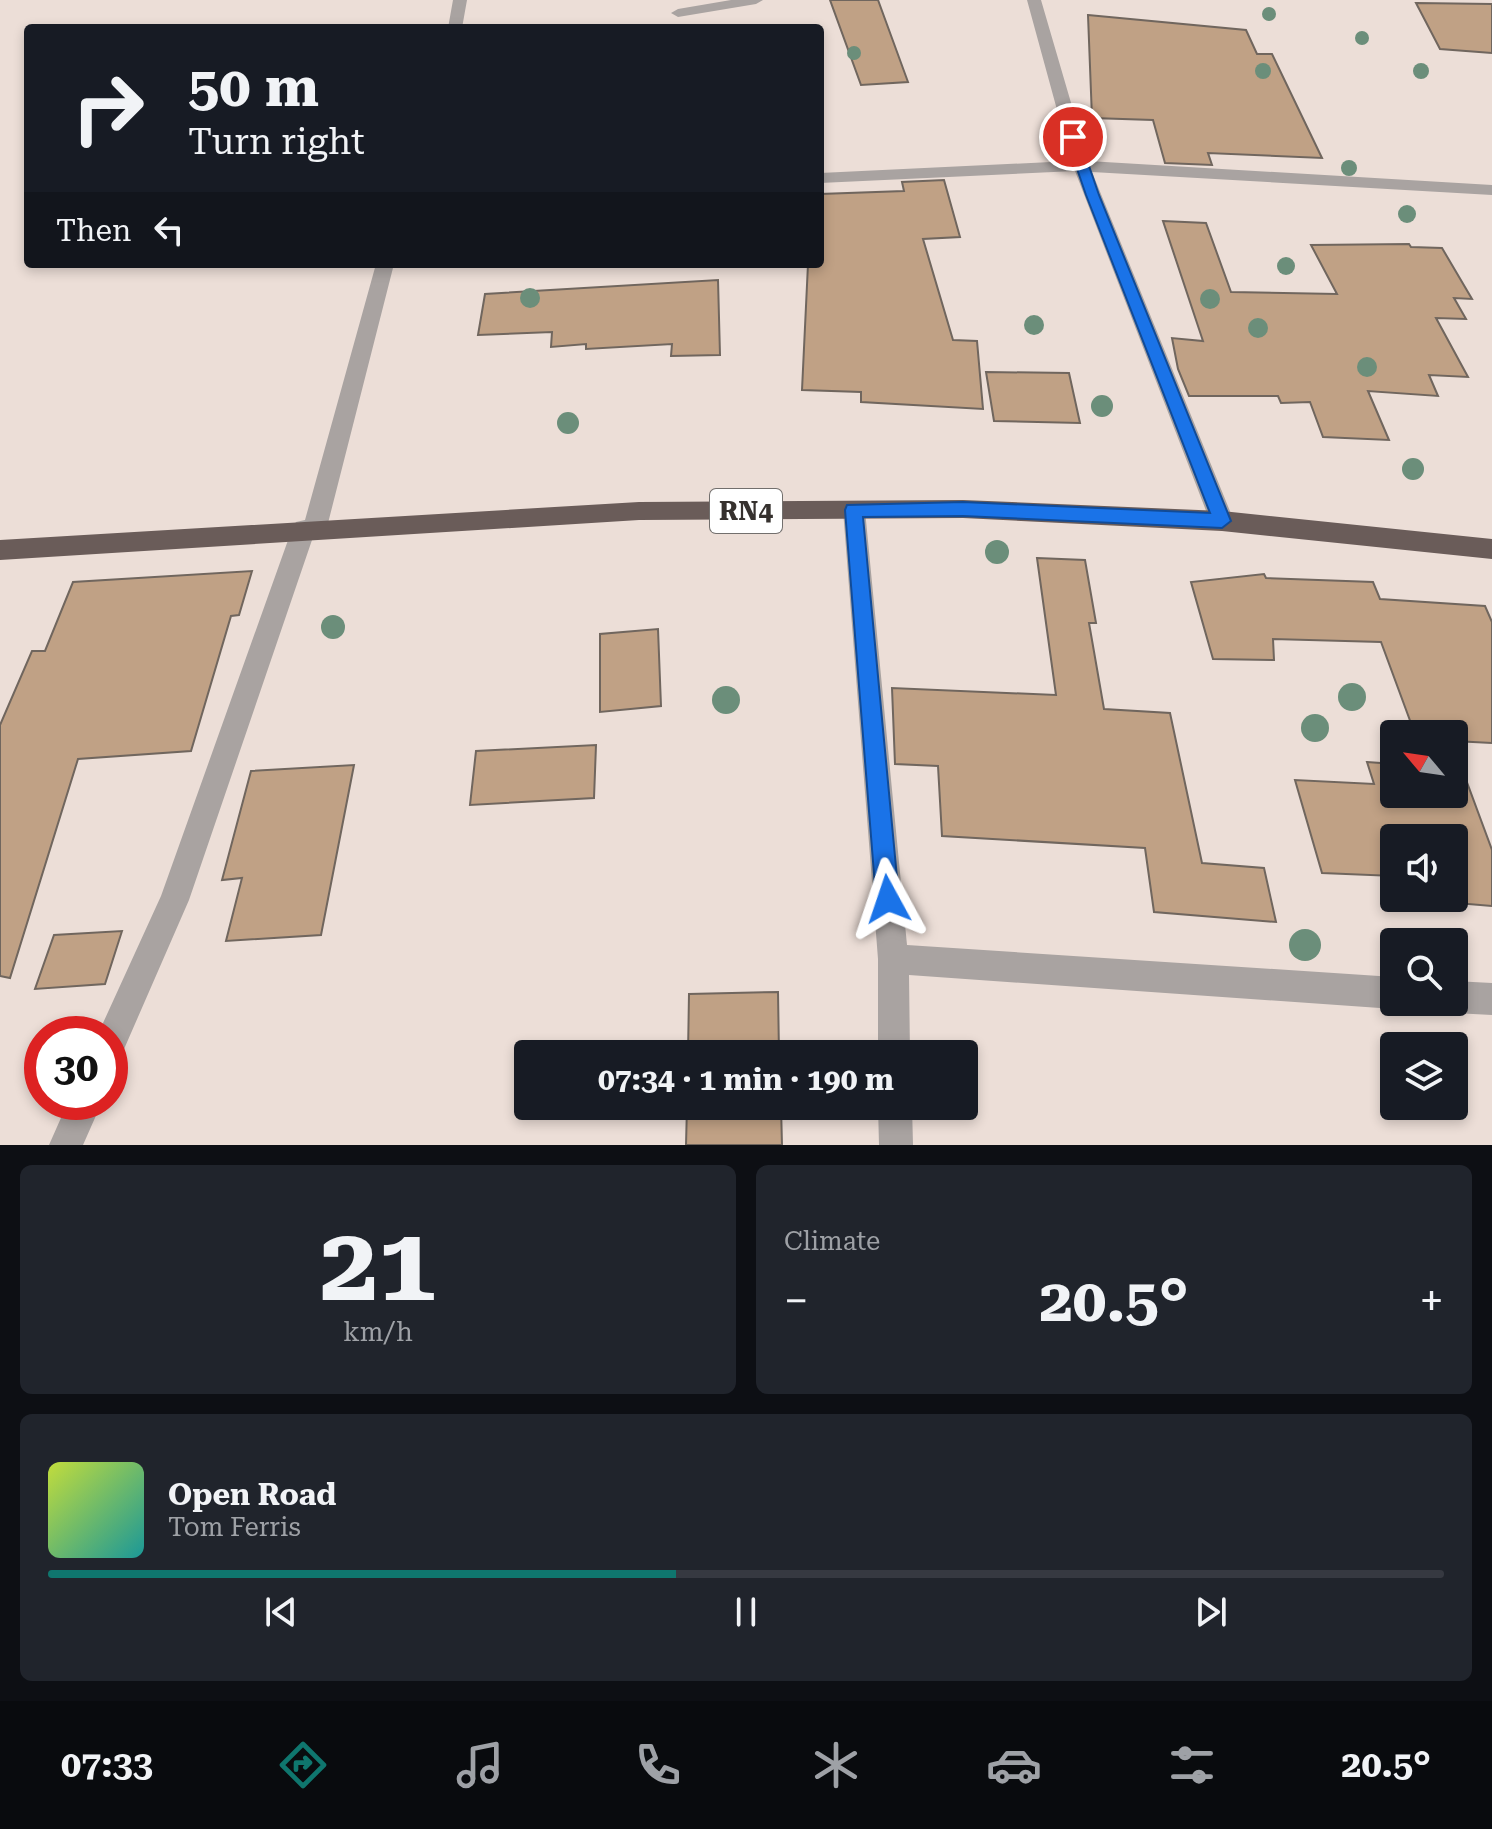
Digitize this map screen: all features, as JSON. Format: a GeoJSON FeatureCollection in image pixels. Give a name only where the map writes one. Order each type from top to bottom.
{"type":"FeatureCollection","features":[{"type":"Feature","properties":{"kind":"highway","name":"RN4"},"geometry":{"type":"LineString","coordinates":[[0,550],[639,511],[963,509],[1222,521],[1492,549]]}},
{"type":"Feature","properties":{"kind":"street"},"geometry":{"type":"LineString","coordinates":[[456,24],[460,0]]}},
{"type":"Feature","properties":{"kind":"street"},"geometry":{"type":"LineString","coordinates":[[678,13],[756,0]]}},
{"type":"Feature","properties":{"kind":"street"},"geometry":{"type":"LineString","coordinates":[[1034,0],[1081,166],[1222,521]]}},
{"type":"Feature","properties":{"kind":"street"},"geometry":{"type":"LineString","coordinates":[[824,178],[1081,166],[1492,190]]}},
{"type":"Feature","properties":{"kind":"street"},"geometry":{"type":"LineString","coordinates":[[123,1016],[174,900],[309,530],[384,268]]}},
{"type":"Feature","properties":{"kind":"street"},"geometry":{"type":"LineString","coordinates":[[854,510],[893,959],[894,1040]]}},
{"type":"Feature","properties":{"kind":"street"},"geometry":{"type":"LineString","coordinates":[[893,959],[1380,992]]}},
{"type":"Feature","properties":{"kind":"street"},"geometry":{"type":"LineString","coordinates":[[1468,998],[1492,999]]}},
{"type":"Feature","properties":{"kind":"street"},"geometry":{"type":"LineString","coordinates":[[66,1145],[77,1120]]}},
{"type":"Feature","properties":{"kind":"street"},"geometry":{"type":"LineString","coordinates":[[895,1120],[896,1145]]}},
{"type":"Feature","properties":{"kind":"building"},"geometry":{"type":"Polygon","coordinates":[[[830,0],[878,0],[908,82],[861,85],[830,0]]]}},
{"type":"Feature","properties":{"kind":"building"},"geometry":{"type":"Polygon","coordinates":[[[1416,3],[1492,4],[1492,53],[1440,49],[1416,3]]]}},
{"type":"Feature","properties":{"kind":"building"},"geometry":{"type":"Polygon","coordinates":[[[1088,15],[1246,30],[1257,54],[1272,54],[1322,158],[1208,153],[1212,165],[1165,163],[1153,120],[1092,118],[1088,15]]]}},
{"type":"Feature","properties":{"kind":"building"},"geometry":{"type":"Polygon","coordinates":[[[944,180],[960,237],[923,239],[953,340],[977,341],[983,409],[861,402],[861,392],[802,390],[808,268],[824,268],[824,194],[904,191],[902,182],[944,180]]]}},
{"type":"Feature","properties":{"kind":"building"},"geometry":{"type":"Polygon","coordinates":[[[1163,221],[1206,223],[1231,292],[1337,294],[1311,245],[1409,244],[1411,247],[1442,248],[1472,299],[1454,298],[1466,319],[1436,318],[1468,377],[1429,375],[1438,396],[1368,391],[1389,440],[1323,437],[1310,402],[1281,403],[1278,396],[1189,396],[1178,369],[1172,338],[1203,341],[1163,221]]]}},
{"type":"Feature","properties":{"kind":"building"},"geometry":{"type":"Polygon","coordinates":[[[718,280],[720,355],[671,356],[672,344],[586,349],[586,344],[551,347],[552,332],[478,335],[485,294],[718,280]]]}},
{"type":"Feature","properties":{"kind":"building"},"geometry":{"type":"Polygon","coordinates":[[[986,372],[1069,373],[1080,423],[994,421],[986,372]]]}},
{"type":"Feature","properties":{"kind":"building"},"geometry":{"type":"Polygon","coordinates":[[[1037,558],[1085,560],[1096,623],[1089,623],[1104,709],[1170,713],[1202,863],[1264,868],[1276,922],[1154,912],[1145,848],[942,836],[938,766],[895,764],[892,688],[1056,695],[1037,558]]]}},
{"type":"Feature","properties":{"kind":"building"},"geometry":{"type":"Polygon","coordinates":[[[252,571],[239,615],[231,616],[191,751],[78,759],[10,978],[0,976],[0,725],[32,651],[45,651],[73,582],[252,571]]]}},
{"type":"Feature","properties":{"kind":"building"},"geometry":{"type":"Polygon","coordinates":[[[1264,574],[1266,578],[1373,582],[1380,599],[1485,606],[1492,622],[1492,743],[1468,742],[1468,720],[1410,720],[1381,642],[1273,639],[1274,660],[1213,659],[1191,582],[1264,574]]]}},
{"type":"Feature","properties":{"kind":"building"},"geometry":{"type":"Polygon","coordinates":[[[658,629],[661,706],[600,712],[600,634],[658,629]]]}},
{"type":"Feature","properties":{"kind":"building"},"geometry":{"type":"Polygon","coordinates":[[[596,745],[594,798],[470,805],[476,751],[596,745]]]}},
{"type":"Feature","properties":{"kind":"building"},"geometry":{"type":"Polygon","coordinates":[[[1367,762],[1380,763],[1380,808],[1468,808],[1468,785],[1492,850],[1492,906],[1468,904],[1468,824],[1380,824],[1380,875],[1322,873],[1295,780],[1374,784],[1367,762]]]}},
{"type":"Feature","properties":{"kind":"building"},"geometry":{"type":"Polygon","coordinates":[[[354,765],[321,935],[226,941],[242,878],[222,880],[251,771],[354,765]]]}},
{"type":"Feature","properties":{"kind":"building"},"geometry":{"type":"Polygon","coordinates":[[[122,931],[105,984],[35,989],[54,935],[122,931]]]}},
{"type":"Feature","properties":{"kind":"building"},"geometry":{"type":"Polygon","coordinates":[[[778,992],[779,1040],[688,1040],[689,994],[778,992]]]}},
{"type":"Feature","properties":{"kind":"building"},"geometry":{"type":"Polygon","coordinates":[[[687,1120],[781,1120],[782,1145],[686,1145],[687,1120]]]}},
{"type":"Feature","properties":{"kind":"route"},"geometry":{"type":"LineString","coordinates":[[888,899],[854,510],[963,509],[1222,521],[1092,195],[1073,137]]}}]}
